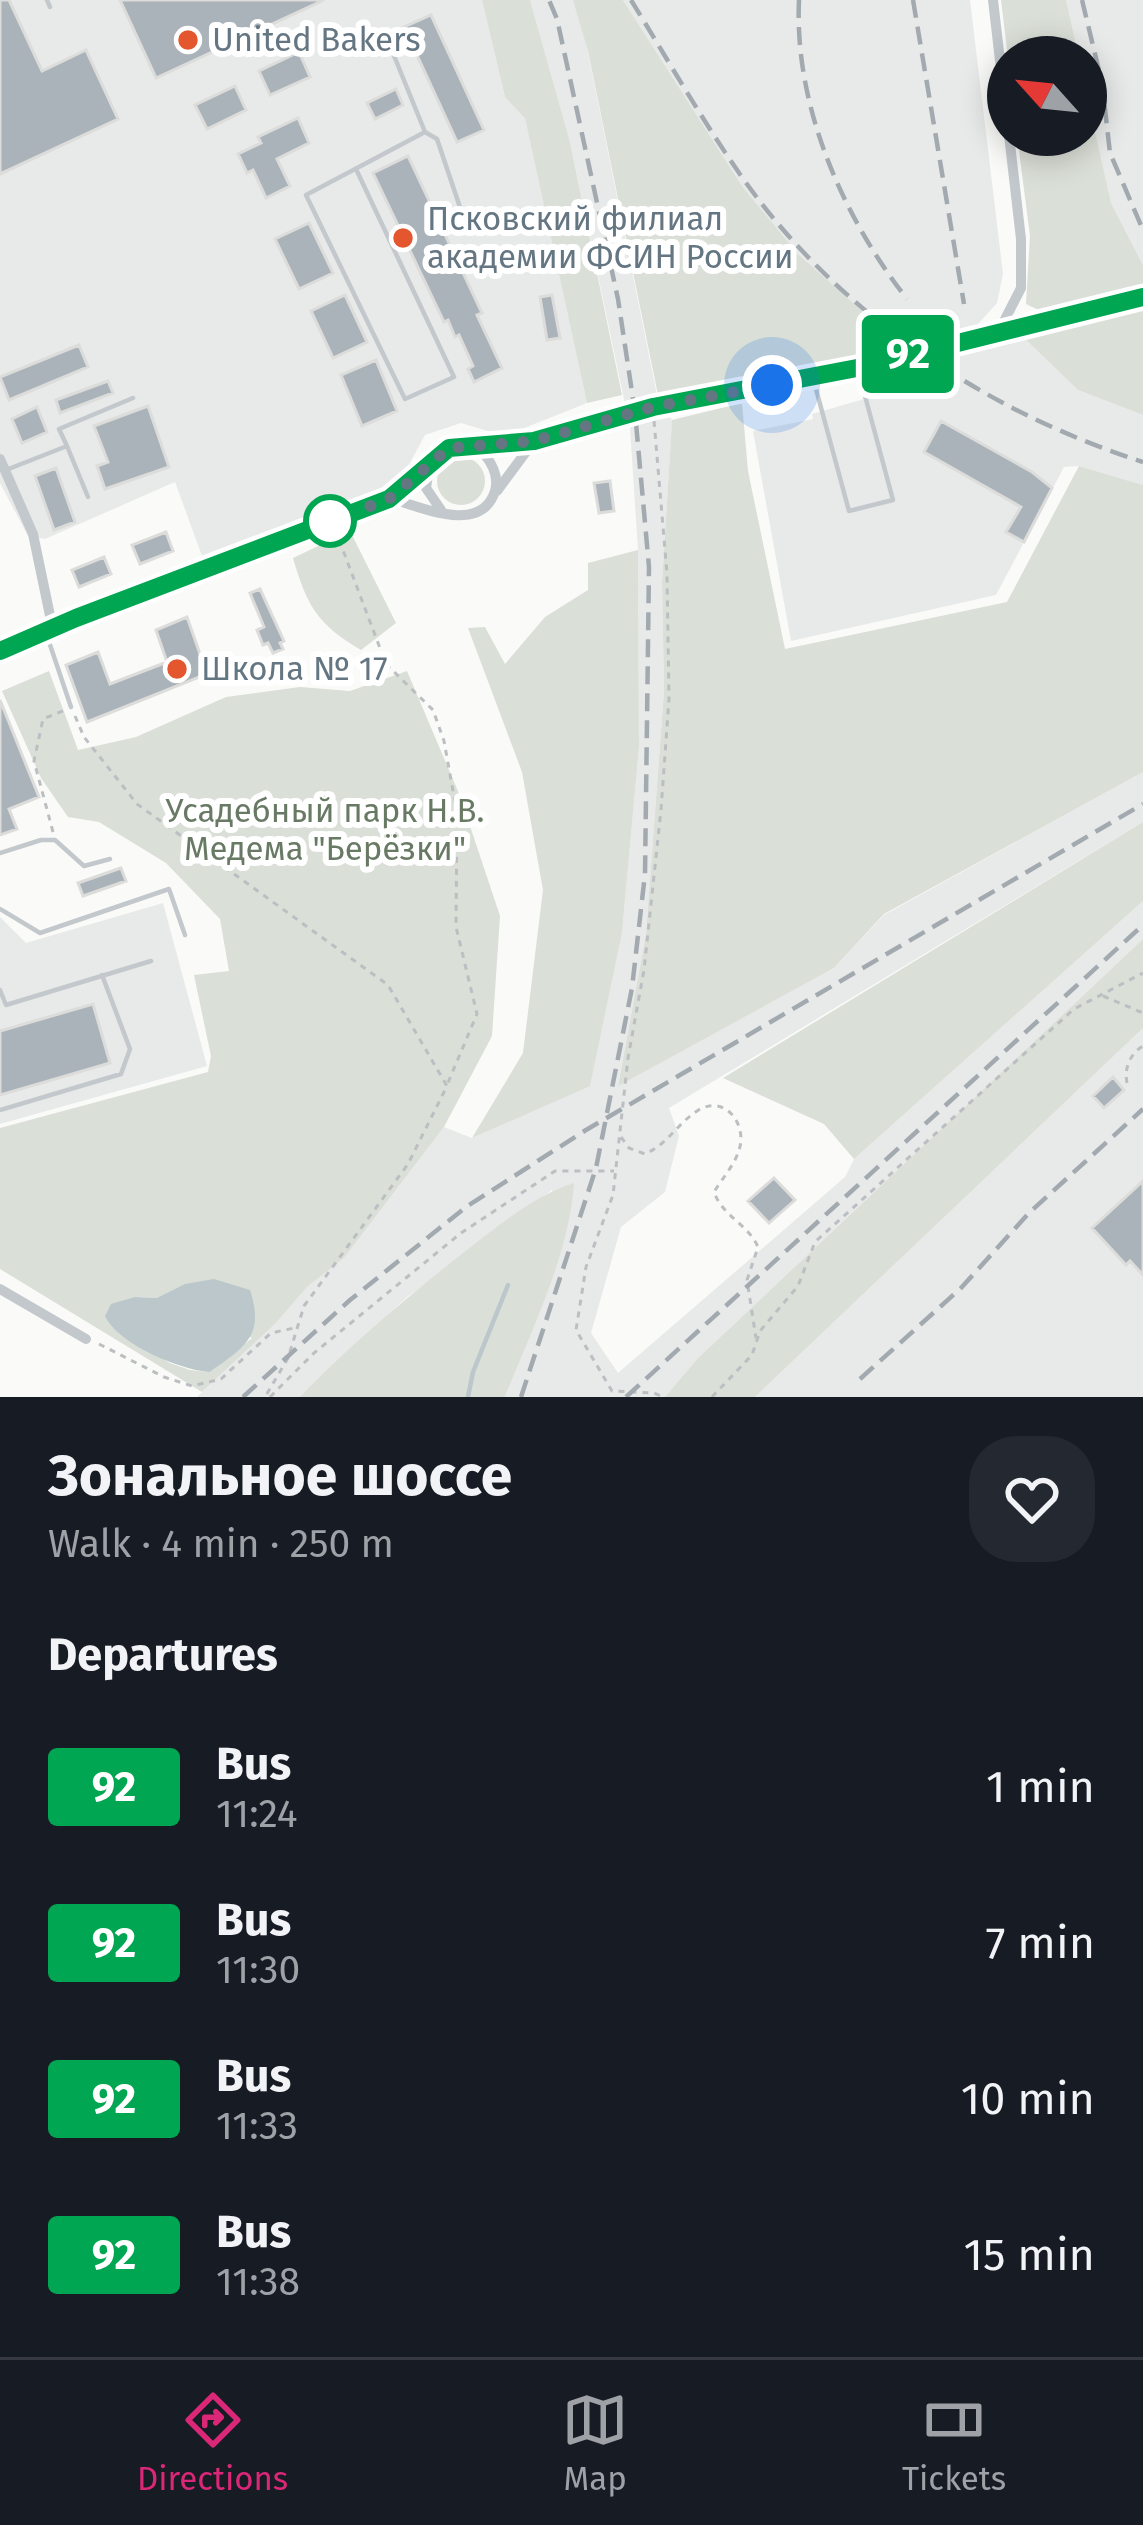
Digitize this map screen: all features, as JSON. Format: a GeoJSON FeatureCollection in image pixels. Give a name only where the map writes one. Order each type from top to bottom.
{"type":"FeatureCollection","features":[{"type":"Feature","properties":{"kind":"street"},"geometry":{"type":"LineString","coordinates":[[993,0],[997,36]]}},
{"type":"Feature","properties":{"kind":"street"},"geometry":{"type":"LineString","coordinates":[[998,333],[1021,289],[1021,239],[1011,156]]}},
{"type":"Feature","properties":{"kind":"street"},"geometry":{"type":"LineString","coordinates":[[0,651],[389,499],[449,448],[534,441],[653,407],[857,368],[1143,297]]}},
{"type":"Feature","properties":{"kind":"street"},"geometry":{"type":"LineString","coordinates":[[389,499],[458,517],[473,514],[486,507],[534,441]]}},
{"type":"Feature","properties":{"kind":"street"},"geometry":{"type":"LineString","coordinates":[[474,448],[493,464],[494,494]]}},
{"type":"Feature","properties":{"kind":"street"},"geometry":{"type":"LineString","coordinates":[[3,464],[33,534],[50,631]]}},
{"type":"Feature","properties":{"kind":"street"},"geometry":{"type":"LineString","coordinates":[[430,464],[426,488],[443,512]]}},
{"type":"Feature","properties":{"kind":"street"},"geometry":{"type":"LineString","coordinates":[[0,484],[14,488]]}},
{"type":"Feature","properties":{"kind":"street"},"geometry":{"type":"LineString","coordinates":[[0,1288],[86,1339]]}},
{"type":"Feature","properties":{"kind":"lane"},"geometry":{"type":"LineString","coordinates":[[386,36],[425,132],[436,139],[467,228],[506,215]]}},
{"type":"Feature","properties":{"kind":"lane"},"geometry":{"type":"LineString","coordinates":[[356,169],[454,377],[405,399],[306,195],[425,132]]}},
{"type":"Feature","properties":{"kind":"lane"},"geometry":{"type":"LineString","coordinates":[[812,377],[849,511],[892,500],[857,368]]}},
{"type":"Feature","properties":{"kind":"lane"},"geometry":{"type":"LineString","coordinates":[[88,497],[59,429],[134,398]]}},
{"type":"Feature","properties":{"kind":"lane"},"geometry":{"type":"LineString","coordinates":[[3,464],[67,446]]}},
{"type":"Feature","properties":{"kind":"lane"},"geometry":{"type":"LineString","coordinates":[[50,631],[71,707]]}},
{"type":"Feature","properties":{"kind":"lane"},"geometry":{"type":"LineString","coordinates":[[0,853],[55,840],[84,866],[110,859]]}},
{"type":"Feature","properties":{"kind":"lane"},"geometry":{"type":"LineString","coordinates":[[0,909],[40,934],[169,890],[185,934]]}},
{"type":"Feature","properties":{"kind":"lane"},"geometry":{"type":"LineString","coordinates":[[0,990],[3,1006],[151,961]]}},
{"type":"Feature","properties":{"kind":"lane"},"geometry":{"type":"LineString","coordinates":[[0,1110],[121,1074],[130,1049],[102,975]]}},
{"type":"Feature","properties":{"kind":"path"},"geometry":{"type":"LineString","coordinates":[[653,407],[668,574],[669,699],[644,970],[613,1195],[586,1267],[576,1330],[612,1391],[663,1397]]}},
{"type":"Feature","properties":{"kind":"path"},"geometry":{"type":"LineString","coordinates":[[268,1397],[317,1284],[408,1164],[477,1013],[456,927],[457,813],[444,741],[433,710],[386,664],[337,532]]}},
{"type":"Feature","properties":{"kind":"path"},"geometry":{"type":"LineString","coordinates":[[55,840],[34,761],[43,719],[71,707],[84,736],[136,804],[388,985],[447,1087]]}},
{"type":"Feature","properties":{"kind":"path"},"geometry":{"type":"LineString","coordinates":[[712,1397],[752,1355],[760,1331],[798,1286],[815,1243],[1074,1009],[1143,973]]}},
{"type":"Feature","properties":{"kind":"path"},"geometry":{"type":"LineString","coordinates":[[1101,995],[1143,1013]]}},
{"type":"Feature","properties":{"kind":"path"},"geometry":{"type":"LineString","coordinates":[[1127,1083],[1124,1072],[1143,1046]]}},
{"type":"Feature","properties":{"kind":"path"},"geometry":{"type":"LineString","coordinates":[[620,1136],[629,1148],[645,1154],[663,1145],[696,1111],[710,1105],[725,1107],[734,1117],[742,1132],[739,1152],[714,1192],[719,1205],[754,1237],[758,1247],[747,1280],[756,1343]]}},
{"type":"Feature","properties":{"kind":"path"},"geometry":{"type":"LineString","coordinates":[[268,1397],[314,1353],[461,1233],[555,1171],[616,1171]]}},
{"type":"Feature","properties":{"kind":"path"},"geometry":{"type":"LineString","coordinates":[[86,1339],[192,1386],[221,1379],[272,1333],[296,1328]]}},
{"type":"Feature","properties":{"kind":"shaded area"},"geometry":{"type":"Polygon","coordinates":[[[0,0],[482,0],[505,97],[525,117],[587,403],[504,436],[461,423],[425,435],[404,474],[375,492],[202,556],[175,482],[45,539],[28,536],[0,483],[0,0]]]}},
{"type":"Feature","properties":{"kind":"shaded area"},"geometry":{"type":"Polygon","coordinates":[[[530,0],[573,0],[581,18],[658,400],[672,420],[662,583],[664,691],[646,934],[618,1085],[834,968],[884,915],[1143,772],[1143,822],[669,1108],[679,1136],[665,1192],[621,1227],[591,1333],[618,1373],[845,1177],[854,1159],[1143,901],[1143,939],[697,1359],[665,1397],[505,1397],[556,1261],[552,1190],[406,1298],[300,1397],[197,1397],[307,1287],[344,1258],[444,1127],[472,1138],[590,1085],[622,933],[639,747],[638,550],[630,428],[570,142],[530,0]]]}},
{"type":"Feature","properties":{"kind":"shaded area"},"geometry":{"type":"Polygon","coordinates":[[[623,0],[970,0],[1003,274],[997,303],[978,324],[902,346],[798,254],[742,186],[623,0]]]}},
{"type":"Feature","properties":{"kind":"shaded area"},"geometry":{"type":"Polygon","coordinates":[[[1066,0],[1143,0],[1143,265],[1111,203],[1101,156],[1107,156],[1107,36],[1074,36],[1066,0]]]}},
{"type":"Feature","properties":{"kind":"shaded area"},"geometry":{"type":"Polygon","coordinates":[[[1021,335],[1078,390],[1143,415],[1143,485],[1079,466],[1064,467],[996,595],[791,641],[753,431],[813,419],[812,414],[906,387],[898,362],[1021,335]]]}},
{"type":"Feature","properties":{"kind":"shaded area"},"geometry":{"type":"Polygon","coordinates":[[[163,903],[207,1066],[0,1124],[0,917],[26,943],[163,903]]]}},
{"type":"Feature","properties":{"kind":"shaded area"},"geometry":{"type":"Polygon","coordinates":[[[1143,1028],[1143,1397],[755,1397],[1143,1028]]]}},
{"type":"Feature","properties":{"kind":"shaded area"},"geometry":{"type":"Polygon","coordinates":[[[214,1279],[250,1290],[255,1319],[249,1339],[210,1372],[151,1354],[123,1336],[105,1316],[111,1304],[135,1297],[157,1298],[185,1284],[214,1279]]]}},
{"type":"Feature","properties":{"kind":"green space"},"geometry":{"type":"Polygon","coordinates":[[[482,0],[530,0],[570,142],[622,395],[587,403],[525,118],[505,97],[482,0]]]}},
{"type":"Feature","properties":{"kind":"green space"},"geometry":{"type":"Polygon","coordinates":[[[573,0],[623,0],[742,186],[798,254],[902,346],[659,400],[588,51],[573,0]]]}},
{"type":"Feature","properties":{"kind":"green space"},"geometry":{"type":"Polygon","coordinates":[[[1001,0],[1066,0],[1074,36],[1005,36],[1001,0]]]}},
{"type":"Feature","properties":{"kind":"green space"},"geometry":{"type":"Polygon","coordinates":[[[1020,156],[1101,156],[1111,203],[1143,265],[1143,287],[1043,312],[1026,304],[1030,236],[1020,156]]]}},
{"type":"Feature","properties":{"kind":"green space"},"geometry":{"type":"Polygon","coordinates":[[[1143,305],[1143,415],[1078,390],[1021,335],[1143,305]]]}},
{"type":"Feature","properties":{"kind":"green space"},"geometry":{"type":"Polygon","coordinates":[[[742,403],[748,471],[785,649],[1007,602],[1079,466],[1143,485],[1143,772],[884,914],[834,968],[618,1086],[646,934],[664,691],[662,583],[672,420],[742,403]]]}},
{"type":"Feature","properties":{"kind":"green space"},"geometry":{"type":"Polygon","coordinates":[[[461,457],[478,464],[485,481],[478,498],[461,505],[444,498],[437,481],[444,464],[461,457]]]}},
{"type":"Feature","properties":{"kind":"green space"},"geometry":{"type":"Polygon","coordinates":[[[350,531],[396,623],[361,650],[316,612],[293,558],[350,531]]]}},
{"type":"Feature","properties":{"kind":"green space"},"geometry":{"type":"Polygon","coordinates":[[[638,550],[639,747],[622,933],[590,1086],[472,1138],[523,1053],[543,890],[522,772],[468,628],[485,627],[505,664],[545,617],[588,590],[588,563],[638,550]]]}},
{"type":"Feature","properties":{"kind":"green space","name":"Усадебный парк Н.В. Медема \"Берёзки\""},"geometry":{"type":"Polygon","coordinates":[[[49,671],[78,750],[136,737],[226,697],[300,687],[350,691],[407,671],[460,796],[500,916],[492,1036],[444,1127],[344,1258],[307,1287],[202,1392],[0,1269],[0,1128],[208,1072],[211,1056],[194,975],[229,971],[220,919],[166,863],[99,822],[68,817],[41,778],[2,691],[49,671]],[[135,1297],[125,1338],[170,1363],[210,1372],[252,1338],[157,1298],[135,1297]]]}},
{"type":"Feature","properties":{"kind":"green space"},"geometry":{"type":"Polygon","coordinates":[[[1143,822],[1143,901],[854,1159],[824,1124],[723,1078],[1143,822]]]}},
{"type":"Feature","properties":{"kind":"green space"},"geometry":{"type":"Polygon","coordinates":[[[1143,939],[1143,1028],[755,1397],[665,1397],[697,1359],[1143,939]]]}},
{"type":"Feature","properties":{"kind":"green space"},"geometry":{"type":"Polygon","coordinates":[[[574,1183],[557,1265],[505,1397],[300,1397],[379,1322],[463,1253],[530,1204],[574,1183]]]}},
{"type":"Feature","properties":{"kind":"building"},"geometry":{"type":"Polygon","coordinates":[[[0,0],[9,0],[42,71],[86,50],[118,119],[0,174],[0,0]]]}},
{"type":"Feature","properties":{"kind":"building","name":"United Bakers"},"geometry":{"type":"Polygon","coordinates":[[[120,0],[324,0],[156,78],[120,0]]]}},
{"type":"Feature","properties":{"kind":"building"},"geometry":{"type":"Polygon","coordinates":[[[431,15],[484,130],[457,142],[404,27],[431,15]]]}},
{"type":"Feature","properties":{"kind":"building"},"geometry":{"type":"Polygon","coordinates":[[[299,52],[310,77],[270,95],[259,71],[299,52]]]}},
{"type":"Feature","properties":{"kind":"building"},"geometry":{"type":"Polygon","coordinates":[[[235,86],[246,110],[207,129],[195,105],[235,86]]]}},
{"type":"Feature","properties":{"kind":"building"},"geometry":{"type":"Polygon","coordinates":[[[396,89],[403,105],[375,119],[367,103],[396,89]]]}},
{"type":"Feature","properties":{"kind":"building"},"geometry":{"type":"Polygon","coordinates":[[[298,118],[309,143],[277,159],[290,186],[266,198],[253,170],[247,173],[238,154],[261,143],[258,137],[298,118]]]}},
{"type":"Feature","properties":{"kind":"building"},"geometry":{"type":"Polygon","coordinates":[[[408,156],[482,313],[477,315],[502,368],[474,382],[468,369],[473,366],[459,335],[455,337],[448,320],[444,322],[373,173],[408,156]]]}},
{"type":"Feature","properties":{"kind":"building"},"geometry":{"type":"Polygon","coordinates":[[[309,223],[333,273],[299,289],[275,239],[309,223]]]}},
{"type":"Feature","properties":{"kind":"building"},"geometry":{"type":"Polygon","coordinates":[[[345,295],[367,342],[333,358],[311,311],[345,295]]]}},
{"type":"Feature","properties":{"kind":"building"},"geometry":{"type":"Polygon","coordinates":[[[552,295],[560,338],[547,340],[540,297],[552,295]]]}},
{"type":"Feature","properties":{"kind":"building"},"geometry":{"type":"Polygon","coordinates":[[[79,345],[88,367],[9,400],[0,377],[79,345]]]}},
{"type":"Feature","properties":{"kind":"building"},"geometry":{"type":"Polygon","coordinates":[[[376,360],[397,411],[362,426],[341,375],[376,360]]]}},
{"type":"Feature","properties":{"kind":"building"},"geometry":{"type":"Polygon","coordinates":[[[108,381],[113,393],[60,413],[56,400],[108,381]]]}},
{"type":"Feature","properties":{"kind":"building"},"geometry":{"type":"Polygon","coordinates":[[[148,406],[169,467],[105,489],[97,466],[108,462],[94,426],[148,406]]]}},
{"type":"Feature","properties":{"kind":"building"},"geometry":{"type":"Polygon","coordinates":[[[37,407],[47,432],[22,443],[12,419],[37,407]]]}},
{"type":"Feature","properties":{"kind":"building"},"geometry":{"type":"Polygon","coordinates":[[[941,421],[1052,488],[1024,542],[1006,532],[1021,507],[924,452],[941,421]]]}},
{"type":"Feature","properties":{"kind":"building"},"geometry":{"type":"Polygon","coordinates":[[[56,468],[75,522],[54,530],[35,476],[56,468]]]}},
{"type":"Feature","properties":{"kind":"building"},"geometry":{"type":"Polygon","coordinates":[[[610,481],[614,511],[599,513],[594,483],[610,481]]]}},
{"type":"Feature","properties":{"kind":"building"},"geometry":{"type":"Polygon","coordinates":[[[166,532],[173,551],[140,564],[132,545],[166,532]]]}},
{"type":"Feature","properties":{"kind":"building"},"geometry":{"type":"Polygon","coordinates":[[[104,557],[111,574],[79,587],[72,570],[104,557]]]}},
{"type":"Feature","properties":{"kind":"building"},"geometry":{"type":"Polygon","coordinates":[[[260,589],[284,641],[280,643],[283,649],[273,653],[268,643],[263,645],[257,630],[264,627],[250,593],[260,589]]]}},
{"type":"Feature","properties":{"kind":"building","name":"Школа № 17"},"geometry":{"type":"Polygon","coordinates":[[[187,617],[207,674],[87,722],[66,665],[98,652],[110,684],[167,662],[156,630],[187,617]]]}},
{"type":"Feature","properties":{"kind":"building"},"geometry":{"type":"Polygon","coordinates":[[[0,700],[39,797],[9,809],[17,829],[0,835],[0,700]]]}},
{"type":"Feature","properties":{"kind":"building"},"geometry":{"type":"Polygon","coordinates":[[[121,868],[126,881],[83,896],[78,883],[121,868]]]}},
{"type":"Feature","properties":{"kind":"building"},"geometry":{"type":"Polygon","coordinates":[[[93,1004],[110,1063],[0,1095],[0,1031],[93,1004]]]}},
{"type":"Feature","properties":{"kind":"building"},"geometry":{"type":"Polygon","coordinates":[[[1113,1077],[1124,1090],[1104,1108],[1093,1096],[1113,1077]]]}},
{"type":"Feature","properties":{"kind":"building"},"geometry":{"type":"Polygon","coordinates":[[[774,1178],[795,1200],[769,1223],[748,1201],[774,1178]]]}},
{"type":"Feature","properties":{"kind":"building"},"geometry":{"type":"Polygon","coordinates":[[[1143,1181],[1143,1275],[1130,1261],[1126,1265],[1092,1228],[1143,1181]]]}},
{"type":"Feature","properties":{"kind":"waterway"},"geometry":{"type":"LineString","coordinates":[[468,1397],[473,1372],[508,1285]]}},
{"type":"Feature","properties":{"kind":"railway"},"geometry":{"type":"LineString","coordinates":[[521,1397],[596,1168],[632,988],[645,874],[649,567],[635,412],[618,299],[549,0]]}},
{"type":"Feature","properties":{"kind":"railway"},"geometry":{"type":"LineString","coordinates":[[631,0],[744,180],[825,274],[921,353],[974,386],[1028,416],[1143,462]]}},
{"type":"Feature","properties":{"kind":"railway"},"geometry":{"type":"LineString","coordinates":[[799,0],[805,80],[827,158],[862,233],[907,299]]}},
{"type":"Feature","properties":{"kind":"railway"},"geometry":{"type":"LineString","coordinates":[[913,0],[964,304]]}},
{"type":"Feature","properties":{"kind":"railway"},"geometry":{"type":"LineString","coordinates":[[1082,0],[1102,83],[1110,153],[1143,230]]}},
{"type":"Feature","properties":{"kind":"railway"},"geometry":{"type":"LineString","coordinates":[[243,1397],[350,1300],[466,1207],[586,1130],[1143,804]]}},
{"type":"Feature","properties":{"kind":"railway"},"geometry":{"type":"LineString","coordinates":[[626,1397],[1143,925]]}},
{"type":"Feature","properties":{"kind":"railway"},"geometry":{"type":"LineString","coordinates":[[860,1379],[961,1288],[1029,1213],[1143,1109]]}},
{"type":"Feature","properties":{"kind":"bus line","name":"92"},"geometry":{"type":"LineString","coordinates":[[0,651],[389,499],[449,448],[534,441],[653,407],[857,368],[1143,297]]}},
{"type":"Feature","properties":{"kind":"place","name":"United Bakers"},"geometry":{"type":"Point","coordinates":[188,40]}},
{"type":"Feature","properties":{"kind":"place","name":"Псковский филиал академии ФСИН России"},"geometry":{"type":"Point","coordinates":[403,238]}},
{"type":"Feature","properties":{"kind":"place","name":"Школа № 17"},"geometry":{"type":"Point","coordinates":[177,669]}},
{"type":"Feature","properties":{"kind":"route"},"geometry":{"type":"LineString","coordinates":[[330,521],[389,499],[449,448],[534,441],[653,407],[772,385]]}}]}
